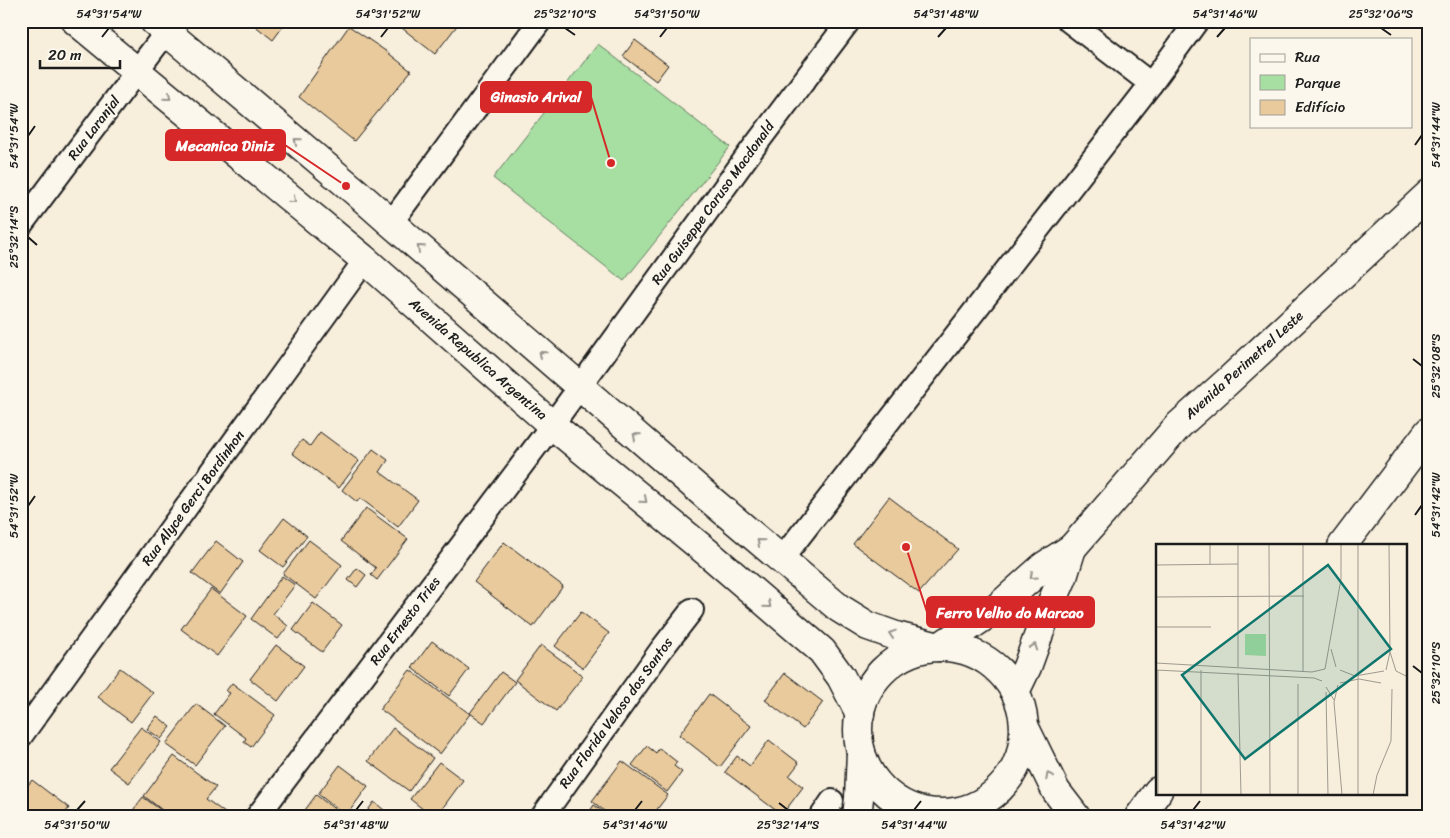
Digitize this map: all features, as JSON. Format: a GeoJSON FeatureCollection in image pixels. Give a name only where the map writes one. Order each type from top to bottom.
{"type":"FeatureCollection","features":[{"type":"Feature","properties":{"kind":"main road","name":"Avenida Republica Argentina"},"geometry":{"type":"LineString","coordinates":[[76,21],[365,260],[552,425],[708,553],[822,651],[842,677],[860,714]]}},
{"type":"Feature","properties":{"kind":"main road"},"geometry":{"type":"LineString","coordinates":[[160,26],[356,192],[839,608],[868,626],[896,636],[975,654],[1005,676],[1015,692],[1022,710],[1025,728],[1023,746],[1018,764],[1008,780],[995,794],[980,804],[956,814],[925,812],[908,806],[892,796],[878,784],[868,768],[861,751]]}},
{"type":"Feature","properties":{"kind":"main road","name":"Avenida Perimetrel Leste"},"geometry":{"type":"LineString","coordinates":[[939,647],[997,608],[1044,566],[1072,548],[1179,425],[1429,194]]}},
{"type":"Feature","properties":{"kind":"main road"},"geometry":{"type":"LineString","coordinates":[[1344,544],[1429,431]]}},
{"type":"Feature","properties":{"kind":"main road","name":"Avenida Perimetrel Leste"},"geometry":{"type":"LineString","coordinates":[[1015,692],[1063,578],[1072,548]]}},
{"type":"Feature","properties":{"kind":"main road"},"geometry":{"type":"LineString","coordinates":[[857,817],[861,751],[858,732],[865,696],[874,680],[887,666],[903,656],[920,650],[939,647]]}},
{"type":"Feature","properties":{"kind":"main road"},"geometry":{"type":"LineString","coordinates":[[1025,728],[1056,791],[1076,817]]}},
{"type":"Feature","properties":{"kind":"street"},"geometry":{"type":"LineString","coordinates":[[391,223],[540,21]]}},
{"type":"Feature","properties":{"kind":"street","name":"Rua Guiseppe Caruso Macdonald"},"geometry":{"type":"LineString","coordinates":[[552,425],[750,151],[849,21]]}},
{"type":"Feature","properties":{"kind":"street"},"geometry":{"type":"LineString","coordinates":[[1069,21],[1151,84]]}},
{"type":"Feature","properties":{"kind":"street"},"geometry":{"type":"LineString","coordinates":[[781,560],[1151,84],[1197,21]]}},
{"type":"Feature","properties":{"kind":"street","name":"Rua Laranjal"},"geometry":{"type":"LineString","coordinates":[[21,226],[137,71],[160,26]]}},
{"type":"Feature","properties":{"kind":"street","name":"Rua Alyce Gerci Bordinhon"},"geometry":{"type":"LineString","coordinates":[[21,736],[365,260]]}},
{"type":"Feature","properties":{"kind":"street","name":"Rua Ernesto Tries"},"geometry":{"type":"LineString","coordinates":[[257,817],[552,425]]}},
{"type":"Feature","properties":{"kind":"street","name":"Rua Florida Veloso dos Santos"},"geometry":{"type":"LineString","coordinates":[[542,817],[661,650],[692,610]]}},
{"type":"Feature","properties":{"kind":"green space"},"geometry":{"type":"Polygon","coordinates":[[[598,44],[730,147],[624,281],[493,178],[598,44]]]}},
{"type":"Feature","properties":{"kind":"building"},"geometry":{"type":"Polygon","coordinates":[[[249,21],[287,21],[273,40],[249,21]]]}},
{"type":"Feature","properties":{"kind":"building"},"geometry":{"type":"Polygon","coordinates":[[[393,21],[457,21],[459,23],[435,54],[393,21]]]}},
{"type":"Feature","properties":{"kind":"building"},"geometry":{"type":"Polygon","coordinates":[[[349,26],[411,71],[354,141],[299,97],[349,26]]]}},
{"type":"Feature","properties":{"kind":"building"},"geometry":{"type":"Polygon","coordinates":[[[635,40],[668,65],[656,81],[623,56],[635,40]]]}},
{"type":"Feature","properties":{"kind":"building"},"geometry":{"type":"Polygon","coordinates":[[[320,432],[359,461],[339,488],[292,453],[302,440],[310,446],[320,432]]]}},
{"type":"Feature","properties":{"kind":"building"},"geometry":{"type":"Polygon","coordinates":[[[373,449],[388,460],[380,472],[418,500],[398,527],[360,498],[357,502],[342,490],[373,449]]]}},
{"type":"Feature","properties":{"kind":"building"},"geometry":{"type":"Polygon","coordinates":[[[889,497],[958,549],[919,593],[853,544],[889,497]]]}},
{"type":"Feature","properties":{"kind":"building"},"geometry":{"type":"Polygon","coordinates":[[[366,508],[408,539],[377,580],[371,575],[376,568],[341,541],[366,508]]]}},
{"type":"Feature","properties":{"kind":"building"},"geometry":{"type":"Polygon","coordinates":[[[284,518],[307,536],[283,567],[260,550],[284,518]]]}},
{"type":"Feature","properties":{"kind":"building"},"geometry":{"type":"Polygon","coordinates":[[[309,540],[342,565],[316,599],[283,574],[309,540]]]}},
{"type":"Feature","properties":{"kind":"building"},"geometry":{"type":"Polygon","coordinates":[[[216,541],[243,562],[220,594],[192,573],[216,541]]]}},
{"type":"Feature","properties":{"kind":"building"},"geometry":{"type":"Polygon","coordinates":[[[504,542],[563,586],[533,627],[474,582],[504,542]]]}},
{"type":"Feature","properties":{"kind":"building"},"geometry":{"type":"Polygon","coordinates":[[[357,568],[366,575],[357,587],[348,580],[357,568]]]}},
{"type":"Feature","properties":{"kind":"building"},"geometry":{"type":"Polygon","coordinates":[[[282,576],[295,585],[273,614],[288,626],[278,639],[251,619],[282,576]]]}},
{"type":"Feature","properties":{"kind":"building"},"geometry":{"type":"Polygon","coordinates":[[[211,589],[247,616],[217,656],[181,629],[211,589]]]}},
{"type":"Feature","properties":{"kind":"building"},"geometry":{"type":"Polygon","coordinates":[[[313,603],[342,625],[322,652],[293,630],[313,603]]]}},
{"type":"Feature","properties":{"kind":"building"},"geometry":{"type":"Polygon","coordinates":[[[581,612],[609,633],[583,668],[555,646],[581,612]]]}},
{"type":"Feature","properties":{"kind":"building"},"geometry":{"type":"Polygon","coordinates":[[[432,641],[469,669],[449,696],[412,668],[432,641]]]}},
{"type":"Feature","properties":{"kind":"building"},"geometry":{"type":"Polygon","coordinates":[[[276,645],[304,666],[278,701],[250,679],[276,645]]]}},
{"type":"Feature","properties":{"kind":"building"},"geometry":{"type":"Polygon","coordinates":[[[541,645],[583,676],[556,711],[515,680],[541,645]]]}},
{"type":"Feature","properties":{"kind":"building"},"geometry":{"type":"Polygon","coordinates":[[[120,668],[153,693],[131,722],[98,697],[120,668]]]}},
{"type":"Feature","properties":{"kind":"building"},"geometry":{"type":"Polygon","coordinates":[[[410,670],[470,714],[440,754],[380,709],[410,670]]]}},
{"type":"Feature","properties":{"kind":"building"},"geometry":{"type":"Polygon","coordinates":[[[501,672],[515,682],[484,723],[470,713],[501,672]]]}},
{"type":"Feature","properties":{"kind":"building"},"geometry":{"type":"Polygon","coordinates":[[[785,673],[823,702],[803,729],[765,700],[785,673]]]}},
{"type":"Feature","properties":{"kind":"building"},"geometry":{"type":"Polygon","coordinates":[[[232,683],[275,715],[251,747],[244,742],[246,738],[214,714],[230,693],[226,691],[232,683]]]}},
{"type":"Feature","properties":{"kind":"building"},"geometry":{"type":"Polygon","coordinates":[[[709,694],[751,726],[720,767],[679,735],[709,694]]]}},
{"type":"Feature","properties":{"kind":"building"},"geometry":{"type":"Polygon","coordinates":[[[196,704],[225,726],[195,765],[166,744],[196,704]]]}},
{"type":"Feature","properties":{"kind":"building"},"geometry":{"type":"Polygon","coordinates":[[[157,716],[171,727],[161,739],[147,729],[157,716]]]}},
{"type":"Feature","properties":{"kind":"building"},"geometry":{"type":"Polygon","coordinates":[[[141,727],[161,742],[129,783],[109,768],[141,727]]]}},
{"type":"Feature","properties":{"kind":"building"},"geometry":{"type":"Polygon","coordinates":[[[393,728],[433,758],[409,791],[368,761],[393,728]]]}},
{"type":"Feature","properties":{"kind":"building"},"geometry":{"type":"Polygon","coordinates":[[[769,740],[799,763],[789,776],[803,787],[782,815],[725,772],[737,756],[750,766],[769,740]]]}},
{"type":"Feature","properties":{"kind":"building"},"geometry":{"type":"Polygon","coordinates":[[[647,746],[656,753],[659,748],[677,762],[674,766],[682,772],[667,792],[632,765],[647,746]]]}},
{"type":"Feature","properties":{"kind":"building"},"geometry":{"type":"Polygon","coordinates":[[[174,756],[216,787],[206,799],[225,813],[222,817],[171,817],[144,796],[174,756]]]}},
{"type":"Feature","properties":{"kind":"building"},"geometry":{"type":"Polygon","coordinates":[[[622,761],[668,795],[651,817],[612,817],[592,801],[622,761]]]}},
{"type":"Feature","properties":{"kind":"building"},"geometry":{"type":"Polygon","coordinates":[[[439,762],[463,780],[436,817],[433,817],[410,799],[439,762]]]}},
{"type":"Feature","properties":{"kind":"building"},"geometry":{"type":"Polygon","coordinates":[[[340,765],[368,786],[346,816],[318,794],[340,765]]]}},
{"type":"Feature","properties":{"kind":"building"},"geometry":{"type":"Polygon","coordinates":[[[32,780],[69,808],[62,817],[21,817],[21,794],[32,780]]]}},
{"type":"Feature","properties":{"kind":"building"},"geometry":{"type":"Polygon","coordinates":[[[316,795],[345,817],[300,817],[316,795]]]}},
{"type":"Feature","properties":{"kind":"building"},"geometry":{"type":"Polygon","coordinates":[[[143,797],[165,813],[162,817],[128,817],[143,797]]]}},
{"type":"Feature","properties":{"kind":"building"},"geometry":{"type":"Polygon","coordinates":[[[374,802],[393,817],[363,817],[374,802]]]}},
{"type":"Feature","properties":{"kind":"building"},"geometry":{"type":"Polygon","coordinates":[[[594,805],[610,817],[586,817],[594,805]]]}},
{"type":"Feature","properties":{"kind":"place","name":"Ginasio Arival"},"geometry":{"type":"Point","coordinates":[611,163]}},
{"type":"Feature","properties":{"kind":"place","name":"Mecanica Diniz"},"geometry":{"type":"Point","coordinates":[346,186]}},
{"type":"Feature","properties":{"kind":"place","name":"Ferro Velho do Marcao"},"geometry":{"type":"Point","coordinates":[906,547]}}]}
